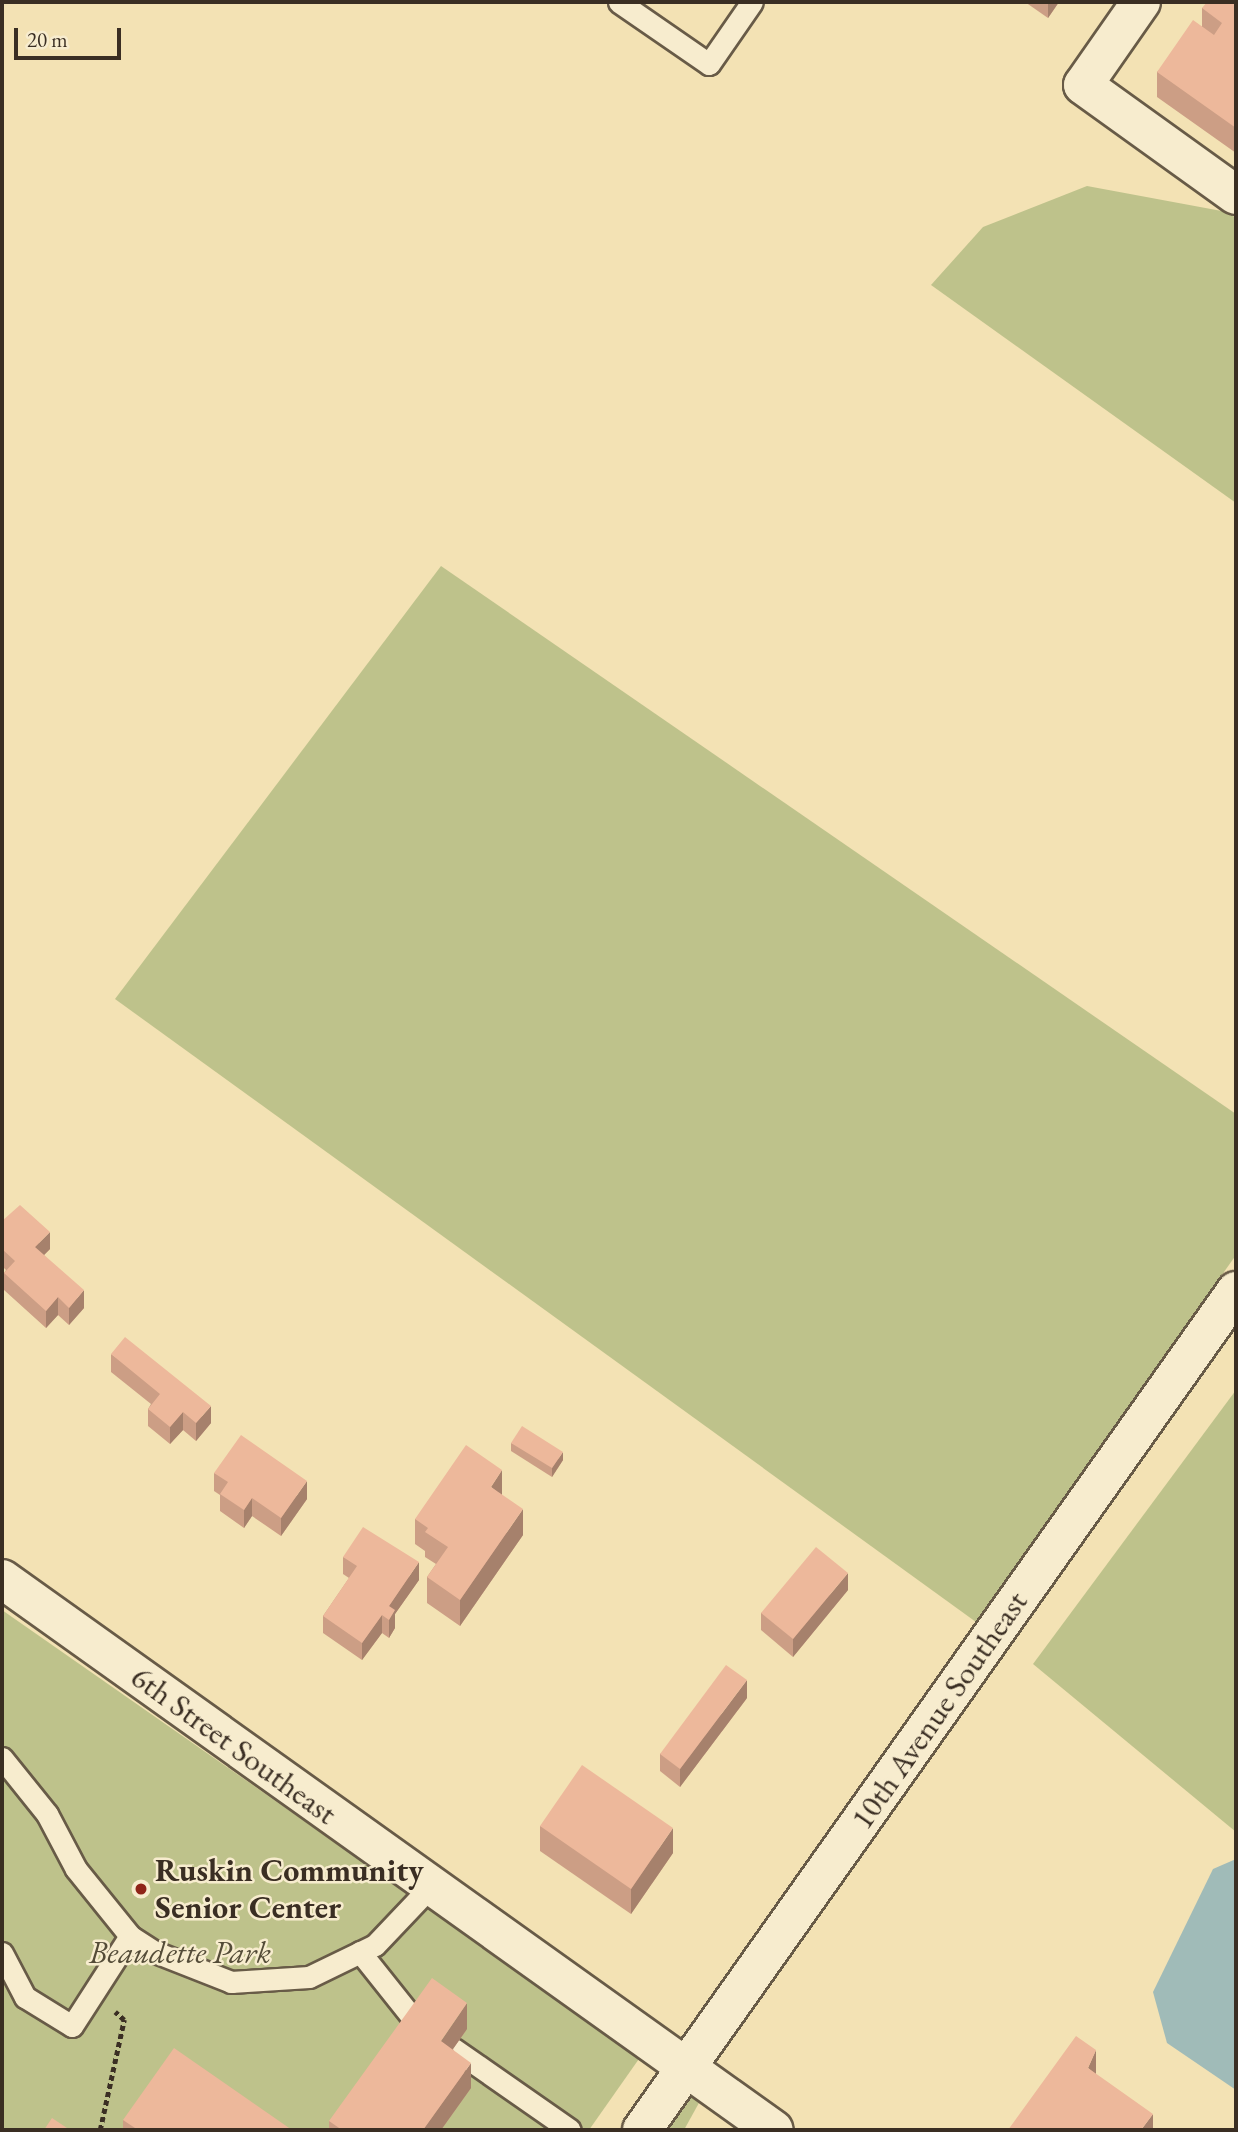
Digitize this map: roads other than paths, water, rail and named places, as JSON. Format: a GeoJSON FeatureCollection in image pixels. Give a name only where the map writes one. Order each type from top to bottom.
{"type":"FeatureCollection","features":[{"type":"Feature","properties":{"kind":"street"},"geometry":{"type":"LineString","coordinates":[[1141,2],[1083,85],[1236,195]]}},
{"type":"Feature","properties":{"kind":"street","name":"10th Avenue Southeast"},"geometry":{"type":"LineString","coordinates":[[642,2130],[1236,1291]]}},
{"type":"Feature","properties":{"kind":"street","name":"6th Street Southeast"},"geometry":{"type":"LineString","coordinates":[[2,1579],[774,2130]]}},
{"type":"Feature","properties":{"kind":"lane"},"geometry":{"type":"LineString","coordinates":[[620,2],[709,64],[752,2]]}},
{"type":"Feature","properties":{"kind":"lane"},"geometry":{"type":"LineString","coordinates":[[2,1758],[47,1814],[76,1869],[130,1936],[155,1952],[231,1982],[309,1977],[374,1945],[431,1886]]}},
{"type":"Feature","properties":{"kind":"lane"},"geometry":{"type":"LineString","coordinates":[[2,1953],[25,1997],[72,2025],[130,1936]]}},
{"type":"Feature","properties":{"kind":"lane"},"geometry":{"type":"LineString","coordinates":[[360,1952],[414,2020]]}},
{"type":"Feature","properties":{"kind":"lane"},"geometry":{"type":"LineString","coordinates":[[454,2049],[537,2111],[570,2130]]}},
{"type":"Feature","properties":{"kind":"water"},"geometry":{"type":"Polygon","coordinates":[[[1236,1859],[1236,2090],[1167,2043],[1153,1992],[1213,1869],[1236,1859]]]}},
{"type":"Feature","properties":{"kind":"place","name":"Ruskin Community Senior Center"},"geometry":{"type":"Point","coordinates":[141,1889]}},
{"type":"Feature","properties":{"kind":"park label","name":"Beaudette Park"},"geometry":{"type":"Point","coordinates":[180,1952]}}]}
